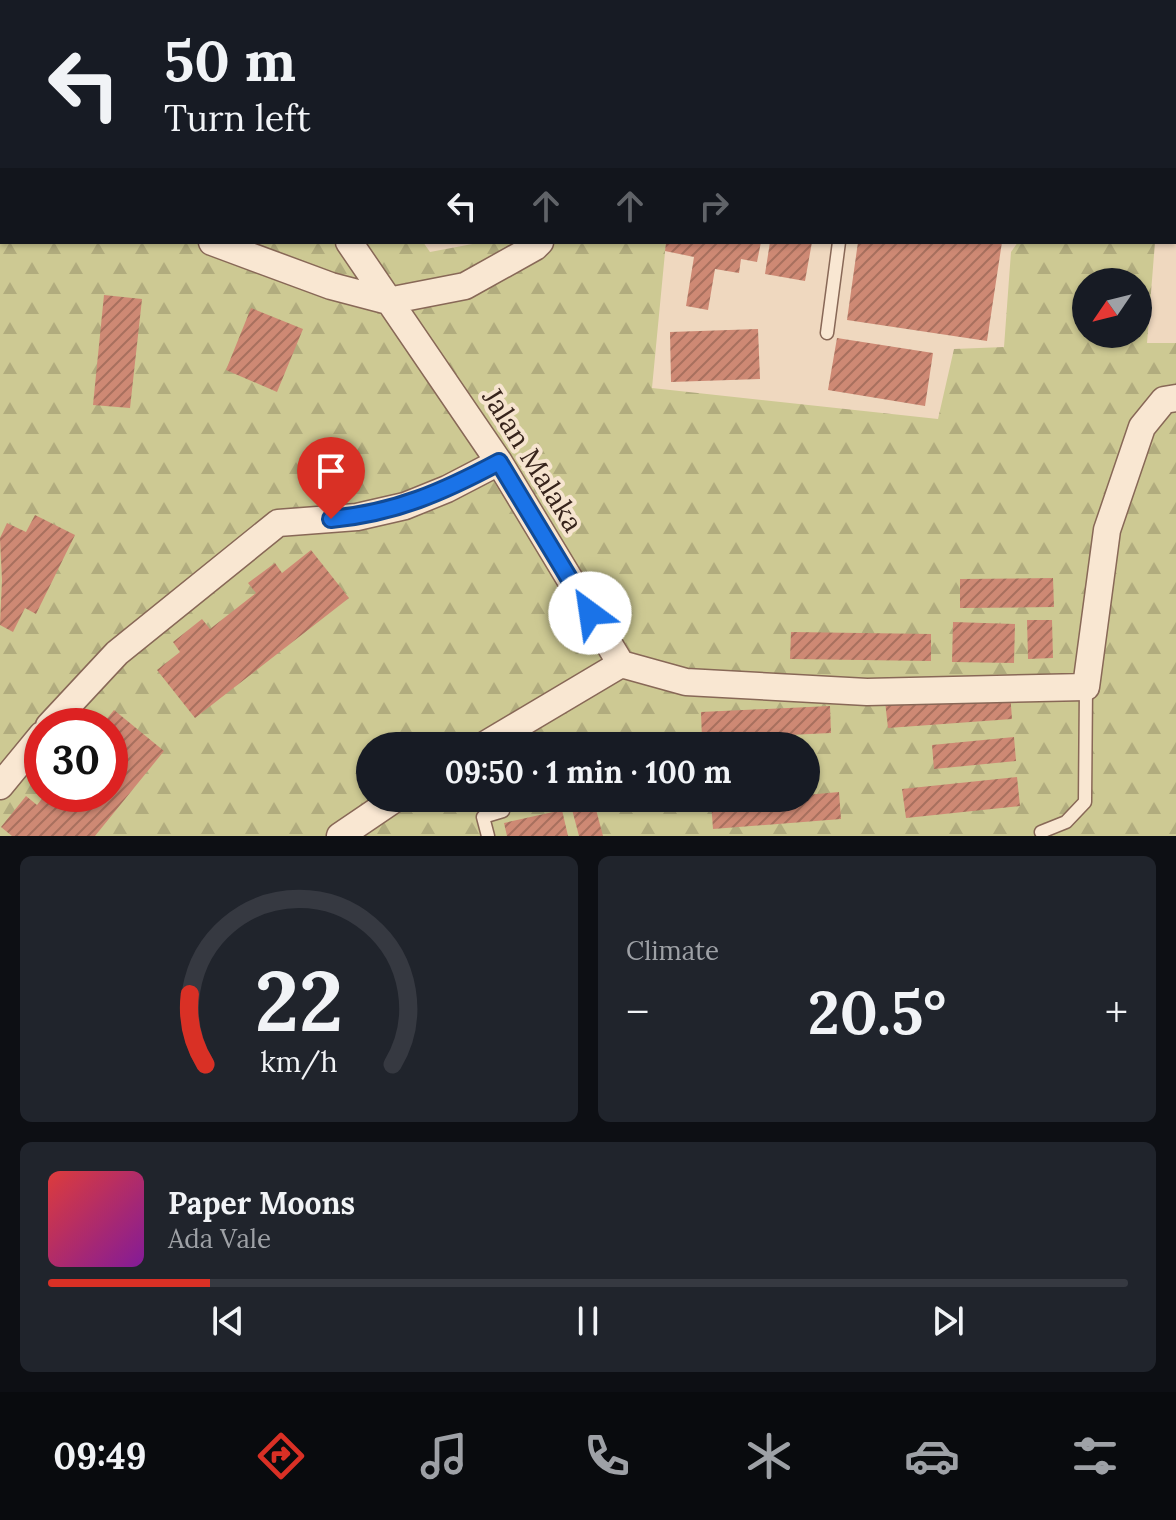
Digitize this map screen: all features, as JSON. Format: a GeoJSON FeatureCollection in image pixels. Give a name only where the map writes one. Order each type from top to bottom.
{"type":"FeatureCollection","features":[{"type":"Feature","properties":{"kind":"street"},"geometry":{"type":"LineString","coordinates":[[217,244],[331,286],[388,301],[465,286],[538,244]]}},
{"type":"Feature","properties":{"kind":"street"},"geometry":{"type":"LineString","coordinates":[[248,244],[264,262]]}},
{"type":"Feature","properties":{"kind":"street","name":"Jalan Malaka"},"geometry":{"type":"LineString","coordinates":[[350,244],[499,462],[621,664]]}},
{"type":"Feature","properties":{"kind":"street"},"geometry":{"type":"LineString","coordinates":[[507,732],[621,664],[686,682],[867,692],[1086,687],[1107,530],[1142,427],[1164,400],[1176,398]]}},
{"type":"Feature","properties":{"kind":"street"},"geometry":{"type":"LineString","coordinates":[[66,708],[117,653],[278,523],[357,517],[405,506],[447,489],[499,462]]}},
{"type":"Feature","properties":{"kind":"street"},"geometry":{"type":"LineString","coordinates":[[0,786],[24,757]]}},
{"type":"Feature","properties":{"kind":"street"},"geometry":{"type":"LineString","coordinates":[[340,836],[375,812]]}},
{"type":"Feature","properties":{"kind":"lane"},"geometry":{"type":"LineString","coordinates":[[827,333],[839,244]]}},
{"type":"Feature","properties":{"kind":"lane"},"geometry":{"type":"LineString","coordinates":[[1041,832],[1066,822],[1085,802],[1086,687]]}},
{"type":"Feature","properties":{"kind":"lane"},"geometry":{"type":"LineString","coordinates":[[488,836],[483,817],[500,812]]}},
{"type":"Feature","properties":{"kind":"green space"},"geometry":{"type":"Polygon","coordinates":[[[0,244],[424,244],[430,252],[472,244],[666,244],[652,388],[938,419],[954,349],[1004,347],[1011,252],[1017,244],[1155,244],[1152,280],[1152,268],[1072,268],[1072,348],[1152,348],[1152,343],[1176,343],[1176,836],[0,836],[0,244]]]}},
{"type":"Feature","properties":{"kind":"building"},"geometry":{"type":"Polygon","coordinates":[[[666,244],[761,244],[757,262],[741,259],[739,273],[715,269],[708,310],[686,306],[694,257],[665,251],[666,244]]]}},
{"type":"Feature","properties":{"kind":"building"},"geometry":{"type":"Polygon","coordinates":[[[770,244],[812,244],[805,281],[765,274],[770,244]]]}},
{"type":"Feature","properties":{"kind":"building"},"geometry":{"type":"Polygon","coordinates":[[[858,244],[1002,244],[987,341],[847,320],[858,244]]]}},
{"type":"Feature","properties":{"kind":"building"},"geometry":{"type":"Polygon","coordinates":[[[104,295],[142,299],[130,408],[93,405],[104,295]]]}},
{"type":"Feature","properties":{"kind":"building"},"geometry":{"type":"Polygon","coordinates":[[[251,308],[303,329],[277,392],[226,370],[251,308]]]}},
{"type":"Feature","properties":{"kind":"building"},"geometry":{"type":"Polygon","coordinates":[[[758,329],[760,379],[671,382],[670,332],[758,329]]]}},
{"type":"Feature","properties":{"kind":"building"},"geometry":{"type":"Polygon","coordinates":[[[837,338],[933,353],[925,406],[828,390],[837,338]]]}},
{"type":"Feature","properties":{"kind":"building"},"geometry":{"type":"Polygon","coordinates":[[[35,515],[75,535],[36,614],[25,608],[13,632],[0,625],[0,538],[7,523],[26,532],[35,515]]]}},
{"type":"Feature","properties":{"kind":"building"},"geometry":{"type":"Polygon","coordinates":[[[311,550],[349,598],[195,718],[157,670],[180,652],[173,642],[202,619],[210,629],[256,593],[248,583],[275,563],[282,573],[311,550]]]}},
{"type":"Feature","properties":{"kind":"building"},"geometry":{"type":"Polygon","coordinates":[[[1053,578],[1054,607],[960,608],[960,579],[1053,578]]]}},
{"type":"Feature","properties":{"kind":"building"},"geometry":{"type":"Polygon","coordinates":[[[1027,620],[1052,620],[1053,658],[1028,659],[1027,620]]]}},
{"type":"Feature","properties":{"kind":"building"},"geometry":{"type":"Polygon","coordinates":[[[953,622],[1015,624],[1014,663],[952,662],[953,622]]]}},
{"type":"Feature","properties":{"kind":"building"},"geometry":{"type":"Polygon","coordinates":[[[791,632],[931,634],[931,661],[790,659],[791,632]]]}},
{"type":"Feature","properties":{"kind":"building"},"geometry":{"type":"Polygon","coordinates":[[[1010,692],[1012,719],[888,728],[885,701],[1010,692]]]}},
{"type":"Feature","properties":{"kind":"building"},"geometry":{"type":"Polygon","coordinates":[[[830,706],[831,733],[702,732],[701,712],[830,706]]]}},
{"type":"Feature","properties":{"kind":"building"},"geometry":{"type":"Polygon","coordinates":[[[128,721],[164,751],[128,795],[128,721]]]}},
{"type":"Feature","properties":{"kind":"building"},"geometry":{"type":"Polygon","coordinates":[[[1014,737],[1016,761],[934,769],[932,745],[1014,737]]]}},
{"type":"Feature","properties":{"kind":"building"},"geometry":{"type":"Polygon","coordinates":[[[1017,777],[1020,806],[906,818],[902,789],[1017,777]]]}},
{"type":"Feature","properties":{"kind":"building"},"geometry":{"type":"Polygon","coordinates":[[[839,792],[841,819],[713,829],[712,812],[820,812],[820,794],[839,792]]]}},
{"type":"Feature","properties":{"kind":"building"},"geometry":{"type":"Polygon","coordinates":[[[24,798],[24,812],[114,812],[95,836],[12,836],[1,827],[24,798]]]}},
{"type":"Feature","properties":{"kind":"building"},"geometry":{"type":"Polygon","coordinates":[[[562,812],[568,836],[507,836],[504,823],[562,812]]]}},
{"type":"Feature","properties":{"kind":"building"},"geometry":{"type":"Polygon","coordinates":[[[573,812],[597,812],[603,836],[579,836],[573,812]]]}},
{"type":"Feature","properties":{"kind":"route"},"geometry":{"type":"LineString","coordinates":[[331,519],[357,517],[405,506],[447,489],[499,462],[590,613]]}}]}
